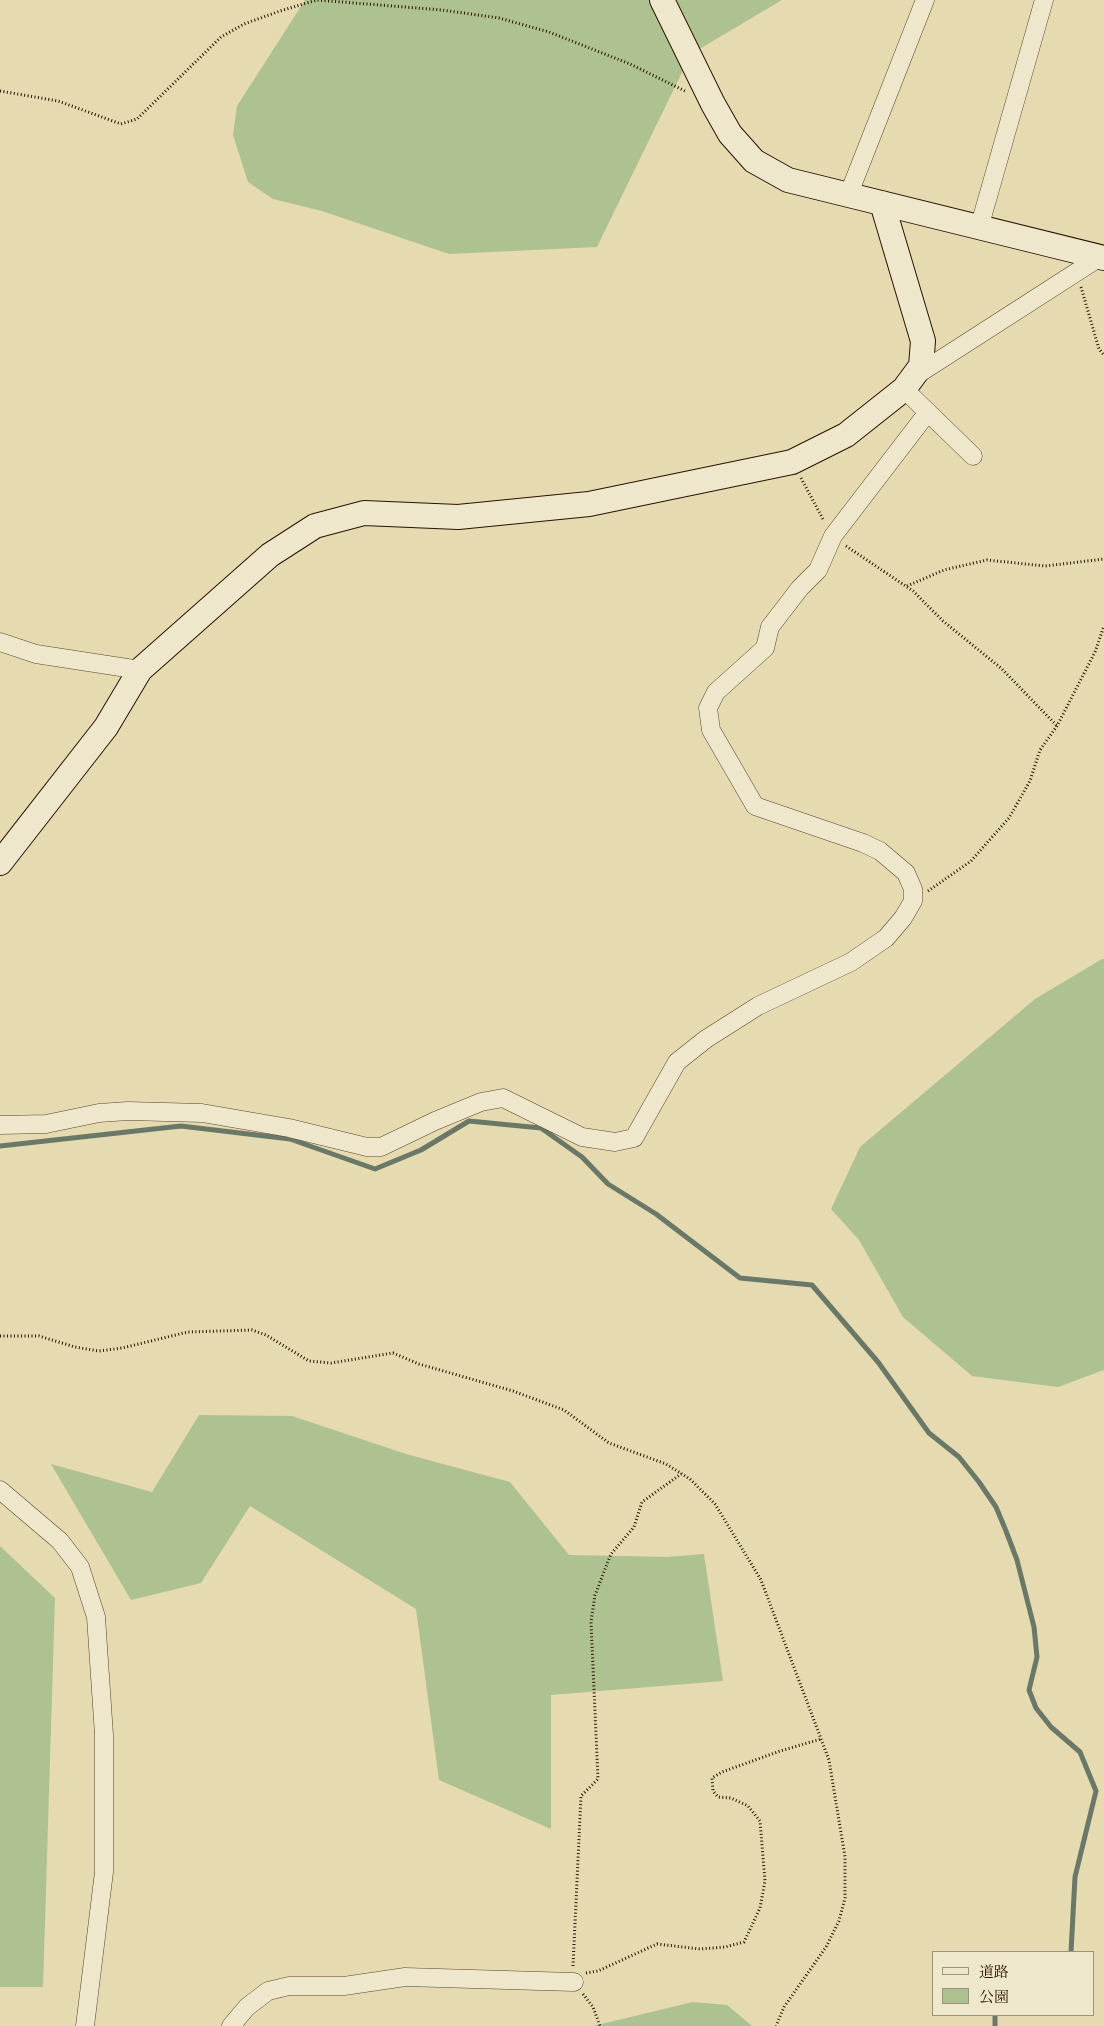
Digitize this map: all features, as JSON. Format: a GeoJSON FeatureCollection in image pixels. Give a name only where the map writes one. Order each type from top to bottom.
{"type":"FeatureCollection","features":[{"type":"Feature","properties":{"kind":"street"},"geometry":{"type":"LineString","coordinates":[[662,0],[713,104],[730,134],[754,161],[788,180],[1102,258]]}},
{"type":"Feature","properties":{"kind":"street"},"geometry":{"type":"LineString","coordinates":[[848,196],[925,0]]}},
{"type":"Feature","properties":{"kind":"street"},"geometry":{"type":"LineString","coordinates":[[979,228],[1044,0]]}},
{"type":"Feature","properties":{"kind":"street"},"geometry":{"type":"LineString","coordinates":[[882,204],[923,341],[921,366],[909,382]]}},
{"type":"Feature","properties":{"kind":"street"},"geometry":{"type":"LineString","coordinates":[[0,863],[106,727],[140,670],[270,555],[315,526],[364,514],[458,517],[588,504],[792,462],[846,435],[909,382],[1077,272],[1102,258]]}},
{"type":"Feature","properties":{"kind":"street"},"geometry":{"type":"LineString","coordinates":[[909,382],[928,412],[973,456]]}},
{"type":"Feature","properties":{"kind":"street"},"geometry":{"type":"LineString","coordinates":[[0,1125],[46,1124],[99,1113],[128,1111],[202,1112],[289,1128],[367,1147],[381,1147],[435,1121],[481,1102],[504,1098],[582,1137],[615,1142],[634,1138],[677,1062],[706,1038],[758,1006],[851,962],[886,938],[902,918],[912,901],[913,889],[906,873],[880,851],[863,843],[755,806],[710,730],[708,708],[716,692],[765,648],[770,628],[800,588],[818,570],[833,536],[928,412]]}},
{"type":"Feature","properties":{"kind":"street"},"geometry":{"type":"LineString","coordinates":[[0,642],[36,654],[140,670]]}},
{"type":"Feature","properties":{"kind":"street"},"geometry":{"type":"LineString","coordinates":[[0,1490],[60,1540],[80,1567],[96,1617],[104,1735],[104,1872],[85,2026]]}},
{"type":"Feature","properties":{"kind":"street"},"geometry":{"type":"LineString","coordinates":[[231,2026],[247,2007],[268,1990],[290,1986],[344,1986],[405,1977],[573,1978]]}},
{"type":"Feature","properties":{"kind":"path"},"geometry":{"type":"LineString","coordinates":[[0,91],[58,101],[120,124],[137,119],[221,37],[244,24],[317,0],[442,10],[499,18],[550,32],[630,64],[713,104]]}},
{"type":"Feature","properties":{"kind":"path"},"geometry":{"type":"LineString","coordinates":[[1077,272],[1099,349],[1104,355]]}},
{"type":"Feature","properties":{"kind":"path"},"geometry":{"type":"LineString","coordinates":[[792,462],[833,536],[906,586],[943,621],[1002,669],[1057,726]]}},
{"type":"Feature","properties":{"kind":"path"},"geometry":{"type":"LineString","coordinates":[[906,586],[944,570],[987,560],[1045,566],[1104,559]]}},
{"type":"Feature","properties":{"kind":"path"},"geometry":{"type":"LineString","coordinates":[[912,901],[971,861],[1009,818],[1030,780],[1040,750],[1057,726],[1095,652],[1104,626]]}},
{"type":"Feature","properties":{"kind":"path"},"geometry":{"type":"LineString","coordinates":[[0,1336],[39,1336],[75,1347],[99,1351],[122,1348],[188,1332],[252,1330],[266,1335],[309,1361],[331,1363],[393,1353],[419,1364],[514,1391],[564,1410],[609,1443],[666,1464],[690,1479],[715,1504],[761,1580],[829,1760],[845,1857],[845,1898],[839,1921],[826,1947],[784,2007],[776,2026]]}},
{"type":"Feature","properties":{"kind":"path"},"geometry":{"type":"LineString","coordinates":[[600,2026],[593,2007],[573,1978],[581,1796],[598,1779],[591,1622],[595,1595],[611,1554],[634,1527],[642,1502],[681,1474]]}},
{"type":"Feature","properties":{"kind":"path"},"geometry":{"type":"LineString","coordinates":[[573,1978],[598,1971],[656,1944],[700,1949],[725,1947],[744,1942],[760,1908],[765,1880],[760,1821],[748,1806],[731,1798],[718,1797],[713,1791],[712,1778],[722,1772],[780,1751],[821,1739]]}},
{"type":"Feature","properties":{"kind":"green space"},"geometry":{"type":"Polygon","coordinates":[[[305,0],[782,0],[691,54],[597,247],[449,254],[322,211],[273,199],[248,182],[233,135],[237,106],[305,0]]]}},
{"type":"Feature","properties":{"kind":"green space"},"geometry":{"type":"Polygon","coordinates":[[[1104,959],[1104,1370],[1058,1387],[972,1376],[903,1317],[859,1240],[831,1209],[860,1147],[1035,999],[1104,959]]]}},
{"type":"Feature","properties":{"kind":"green space"},"geometry":{"type":"Polygon","coordinates":[[[199,1415],[292,1416],[406,1454],[510,1482],[569,1555],[668,1557],[704,1554],[723,1681],[551,1695],[551,1829],[439,1780],[416,1609],[250,1506],[201,1583],[131,1600],[51,1464],[152,1492],[199,1415]]]}},
{"type":"Feature","properties":{"kind":"green space"},"geometry":{"type":"Polygon","coordinates":[[[0,1546],[55,1598],[43,1987],[0,1987],[0,1546]]]}},
{"type":"Feature","properties":{"kind":"green space"},"geometry":{"type":"Polygon","coordinates":[[[693,2002],[727,2005],[752,2026],[593,2026],[693,2002]]]}},
{"type":"Feature","properties":{"kind":"waterway"},"geometry":{"type":"LineString","coordinates":[[0,1146],[181,1126],[290,1139],[375,1169],[421,1150],[469,1121],[541,1128],[582,1157],[608,1184],[656,1214],[740,1278],[812,1285],[878,1362],[929,1433],[959,1457],[979,1482],[996,1507],[1006,1531],[1017,1560],[1034,1627],[1037,1657],[1029,1690],[1036,1708],[1051,1727],[1080,1752],[1096,1791],[1075,1877],[1071,1951]]}},
{"type":"Feature","properties":{"kind":"waterway"},"geometry":{"type":"LineString","coordinates":[[995,2016],[995,2026]]}}]}
